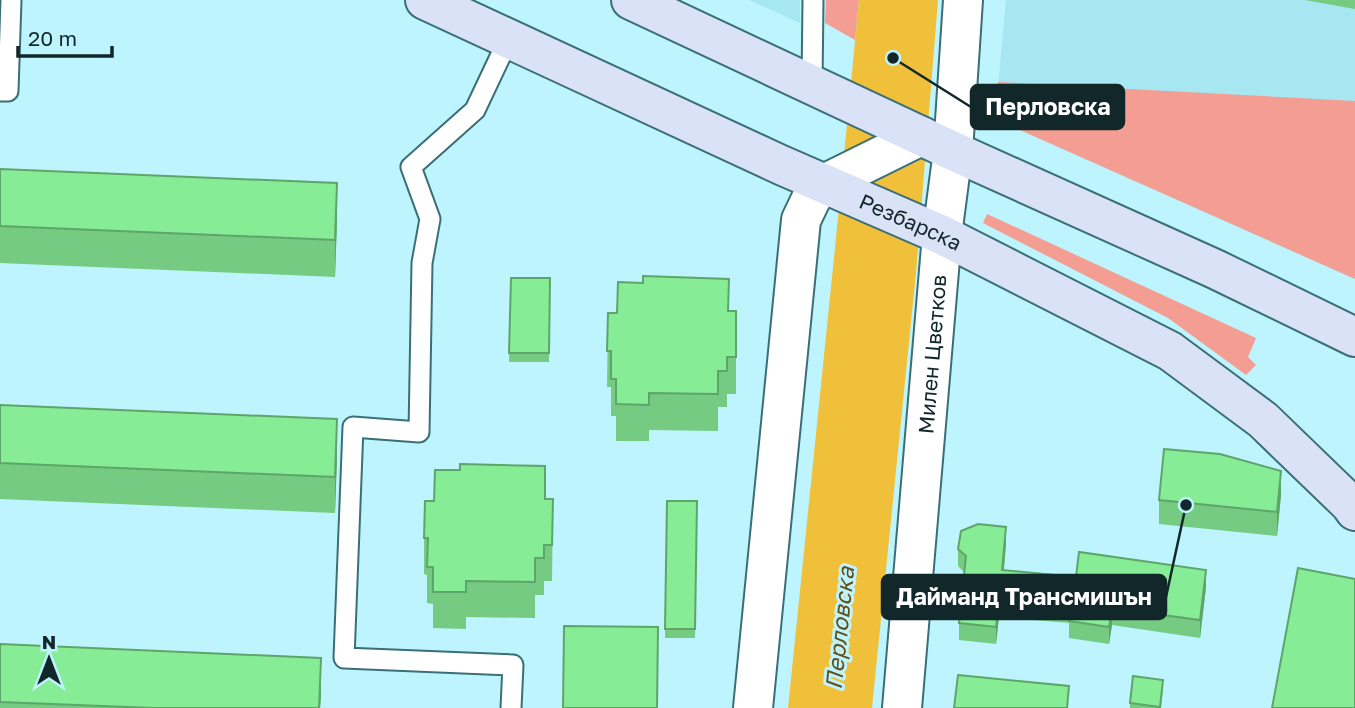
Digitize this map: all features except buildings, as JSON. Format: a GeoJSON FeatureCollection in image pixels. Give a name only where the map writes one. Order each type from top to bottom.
{"type":"FeatureCollection","features":[{"type":"Feature","properties":{"kind":"street","name":"Резбарска"},"geometry":{"type":"LineString","coordinates":[[425,0],[824,184],[942,235],[1170,351],[1263,420],[1355,511]]}},
{"type":"Feature","properties":{"kind":"street"},"geometry":{"type":"LineString","coordinates":[[631,0],[1214,269],[1355,337]]}},
{"type":"Feature","properties":{"kind":"street","name":"Милен Цветков"},"geometry":{"type":"LineString","coordinates":[[902,708],[942,235],[937,143],[963,0]]}},
{"type":"Feature","properties":{"kind":"street"},"geometry":{"type":"LineString","coordinates":[[753,708],[802,220],[812,197],[824,184],[937,143]]}},
{"type":"Feature","properties":{"kind":"lane"},"geometry":{"type":"LineString","coordinates":[[0,91],[8,91],[11,0]]}},
{"type":"Feature","properties":{"kind":"lane"},"geometry":{"type":"LineString","coordinates":[[812,85],[813,0]]}},
{"type":"Feature","properties":{"kind":"lane"},"geometry":{"type":"LineString","coordinates":[[509,38],[475,110],[411,167],[430,219],[422,263],[419,432],[353,427],[344,658],[513,665],[511,708]]}},
{"type":"Feature","properties":{"kind":"shaded area"},"geometry":{"type":"Polygon","coordinates":[[[749,0],[800,0],[800,23],[749,0]]]}},
{"type":"Feature","properties":{"kind":"shaded area"},"geometry":{"type":"Polygon","coordinates":[[[826,0],[859,0],[855,40],[825,23],[826,0]]]}},
{"type":"Feature","properties":{"kind":"shaded area"},"geometry":{"type":"Polygon","coordinates":[[[1006,0],[1355,0],[1355,279],[995,119],[1006,0]]]}},
{"type":"Feature","properties":{"kind":"shaded area"},"geometry":{"type":"Polygon","coordinates":[[[998,82],[1355,101],[1355,279],[995,119],[998,82]]]}},
{"type":"Feature","properties":{"kind":"shaded area"},"geometry":{"type":"Polygon","coordinates":[[[987,214],[1256,338],[1248,357],[1256,365],[1246,375],[1168,318],[983,223],[987,214]]]}},
{"type":"Feature","properties":{"kind":"water"},"geometry":{"type":"Polygon","coordinates":[[[859,0],[938,0],[916,273],[872,708],[788,708],[836,238],[859,0]]]}},
{"type":"Feature","properties":{"kind":"place","name":"Перловска"},"geometry":{"type":"Point","coordinates":[893,58]}},
{"type":"Feature","properties":{"kind":"place","name":"Дайманд Трансмишън"},"geometry":{"type":"Point","coordinates":[1186,505]}}]}
